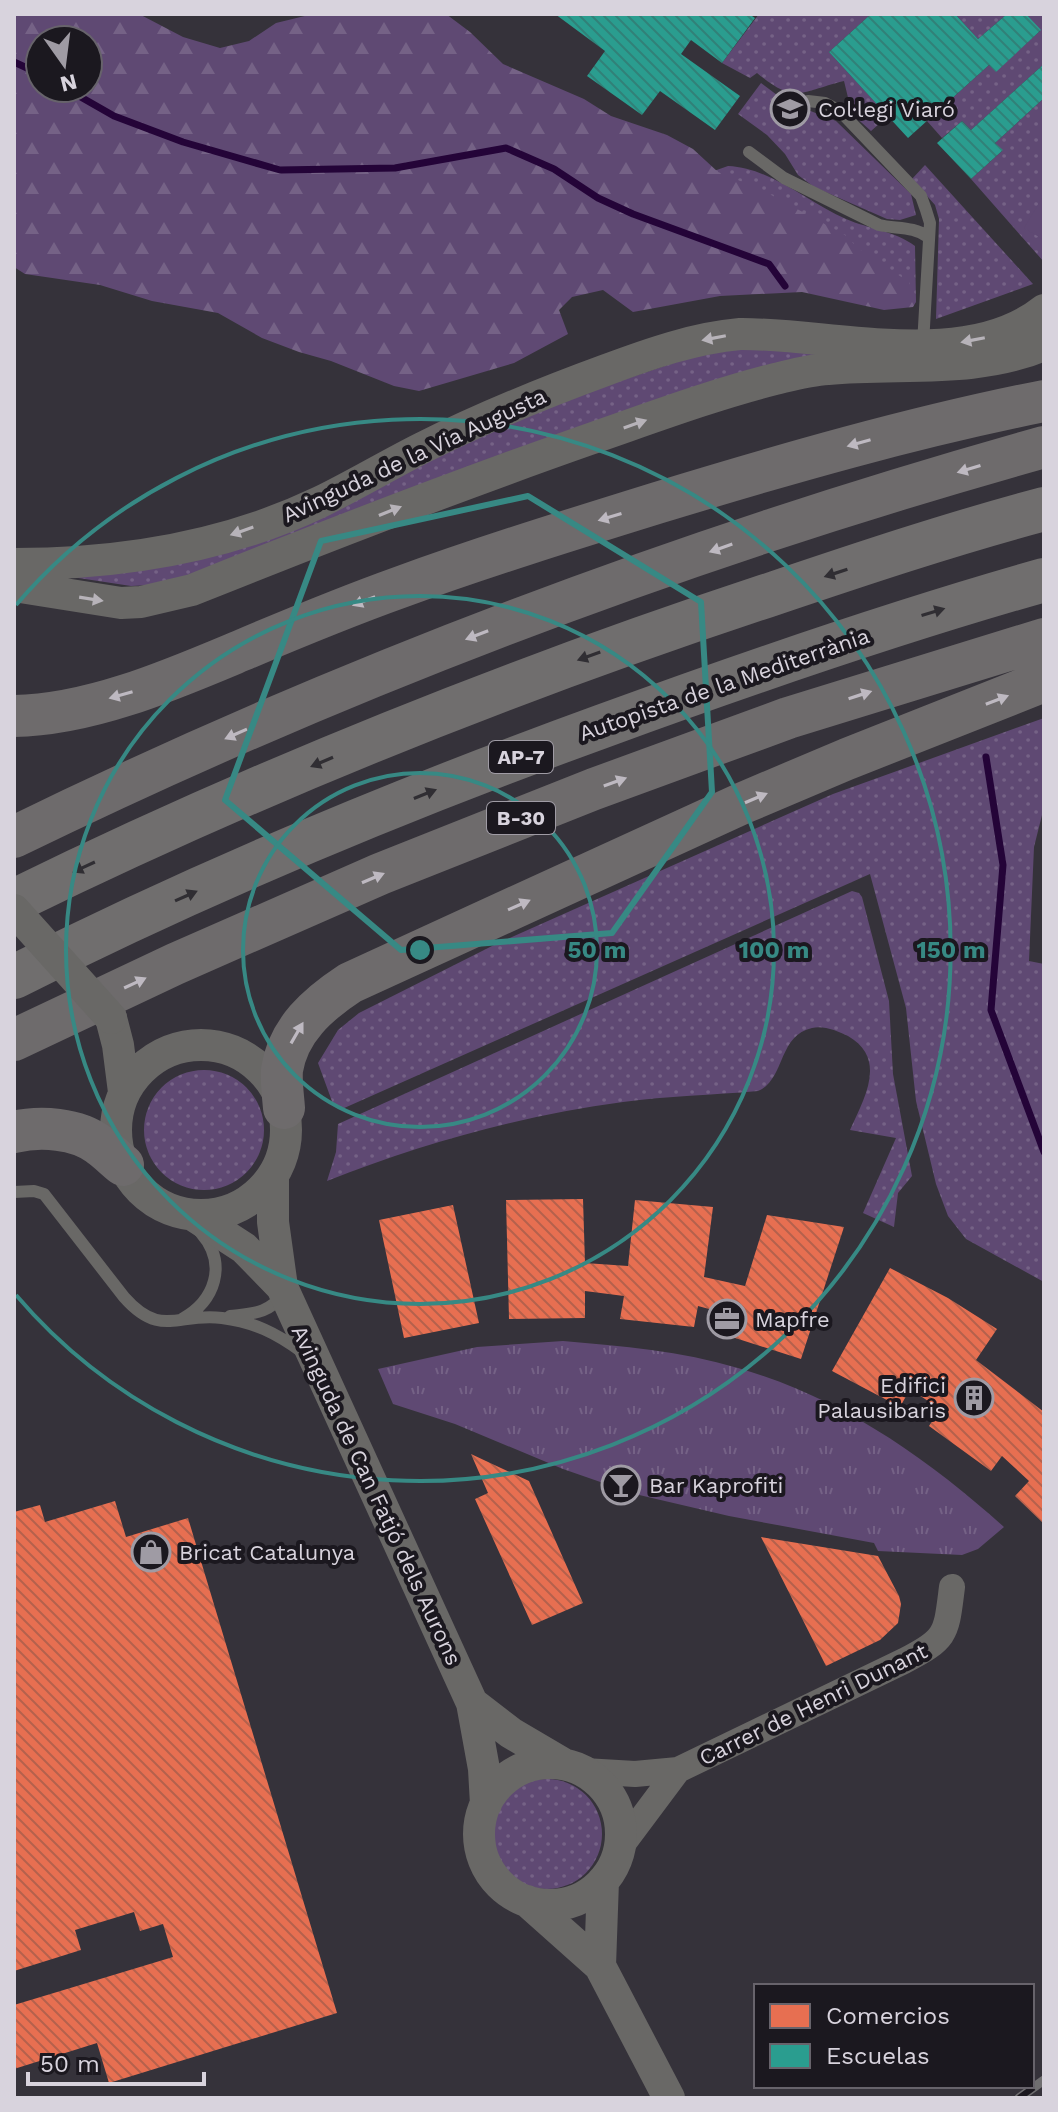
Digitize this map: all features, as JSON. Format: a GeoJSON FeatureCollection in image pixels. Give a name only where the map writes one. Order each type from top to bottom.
{"type":"FeatureCollection","features":[{"type":"Feature","properties":{"kind":"highway"},"geometry":{"type":"LineString","coordinates":[[14,716],[61,710],[169,680],[309,622],[482,558],[779,465],[876,438],[1044,401]]}},
{"type":"Feature","properties":{"kind":"highway"},"geometry":{"type":"LineString","coordinates":[[14,837],[242,731],[476,636],[763,533],[1044,447]]}},
{"type":"Feature","properties":{"kind":"highway"},"geometry":{"type":"LineString","coordinates":[[14,901],[178,824],[515,683],[847,569],[1044,509]]}},
{"type":"Feature","properties":{"kind":"highway","name":"Autopista de la Mediterrània"},"geometry":{"type":"LineString","coordinates":[[14,977],[121,924],[452,782],[901,622],[1044,580]]}},
{"type":"Feature","properties":{"kind":"highway","name":"B-30"},"geometry":{"type":"LineString","coordinates":[[14,1040],[175,964],[380,874],[580,795],[788,718],[1044,639]]}},
{"type":"Feature","properties":{"kind":"highway"},"geometry":{"type":"LineString","coordinates":[[284,1108],[282,1071],[296,1033],[309,1014],[350,983],[743,803],[1044,681]]}},
{"type":"Feature","properties":{"kind":"highway"},"geometry":{"type":"LineString","coordinates":[[14,1132],[31,1128],[77,1134],[97,1143],[123,1165]]}},
{"type":"Feature","properties":{"kind":"street","name":"Avinguda de la Via Augusta"},"geometry":{"type":"LineString","coordinates":[[14,564],[95,562],[143,556],[235,534],[320,502],[423,448],[523,402],[674,347],[740,334],[867,344],[964,342],[992,336],[1026,322],[1044,310]]}},
{"type":"Feature","properties":{"kind":"street","name":"Avinguda de la Via Augusta"},"geometry":{"type":"LineString","coordinates":[[14,586],[121,603],[167,597],[447,489],[702,400],[771,380],[826,369],[986,362],[1022,354],[1044,345]]}},
{"type":"Feature","properties":{"kind":"street"},"geometry":{"type":"LineString","coordinates":[[14,910],[111,1018],[146,1039],[176,1048]]}},
{"type":"Feature","properties":{"kind":"street"},"geometry":{"type":"LineString","coordinates":[[111,1018],[124,1092]]}},
{"type":"Feature","properties":{"kind":"street"},"geometry":{"type":"LineString","coordinates":[[208,1045],[239,1053],[253,1061],[270,1079],[284,1108],[286,1139],[273,1176],[259,1192],[235,1208],[215,1214],[179,1211],[140,1190],[123,1165],[115,1133],[118,1108],[135,1075],[149,1062],[176,1048],[208,1045]]}},
{"type":"Feature","properties":{"kind":"street","name":"Avinguda de Can Fatjó dels Aurons"},"geometry":{"type":"LineString","coordinates":[[273,1176],[273,1222],[283,1290],[472,1703],[484,1769],[486,1804]]}},
{"type":"Feature","properties":{"kind":"street","name":"Avinguda de Can Fatjó dels Aurons"},"geometry":{"type":"LineString","coordinates":[[179,1211],[244,1248],[283,1290]]}},
{"type":"Feature","properties":{"kind":"street","name":"Carrer de Henri Dunant"},"geometry":{"type":"LineString","coordinates":[[573,1767],[635,1774],[678,1770],[935,1645],[943,1635],[947,1622],[952,1587]]}},
{"type":"Feature","properties":{"kind":"street","name":"Avinguda de Can Fatjó dels Aurons"},"geometry":{"type":"LineString","coordinates":[[472,1703],[511,1733],[573,1767]]}},
{"type":"Feature","properties":{"kind":"street"},"geometry":{"type":"LineString","coordinates":[[527,1901],[548,1905],[570,1901],[590,1892],[612,1869],[619,1849],[621,1827],[615,1805],[603,1787],[573,1767],[543,1763],[515,1772],[498,1785],[486,1804],[479,1834],[484,1859],[501,1885],[527,1901],[600,1966],[669,2098]]}},
{"type":"Feature","properties":{"kind":"street","name":"Carrer de Henri Dunant"},"geometry":{"type":"LineString","coordinates":[[619,1849],[678,1770]]}},
{"type":"Feature","properties":{"kind":"street"},"geometry":{"type":"LineString","coordinates":[[600,1966],[603,1881]]}},
{"type":"Feature","properties":{"kind":"lane"},"geometry":{"type":"LineString","coordinates":[[808,101],[825,103],[840,111],[921,196],[930,223],[923,344]]}},
{"type":"Feature","properties":{"kind":"lane"},"geometry":{"type":"LineString","coordinates":[[749,152],[784,178],[879,225],[919,230],[928,237]]}},
{"type":"Feature","properties":{"kind":"lane"},"geometry":{"type":"LineString","coordinates":[[14,1192],[44,1194],[137,1312],[157,1321],[264,1312],[274,1306],[283,1290]]}},
{"type":"Feature","properties":{"kind":"lane"},"geometry":{"type":"LineString","coordinates":[[179,1211],[202,1234],[214,1262],[215,1277],[205,1302],[179,1320]]}},
{"type":"Feature","properties":{"kind":"lane"},"geometry":{"type":"LineString","coordinates":[[219,1317],[257,1325],[278,1334],[317,1363]]}},
{"type":"Feature","properties":{"kind":"highlighted area"},"geometry":{"type":"Polygon","coordinates":[[[528,496],[701,602],[712,792],[612,933],[401,950],[225,800],[321,541],[528,496]]]}},
{"type":"Feature","properties":{"kind":"green space"},"geometry":{"type":"Polygon","coordinates":[[[14,14],[139,14],[183,37],[220,48],[249,41],[276,23],[313,14],[446,14],[503,64],[584,99],[611,116],[667,135],[693,149],[718,172],[760,189],[845,235],[859,249],[909,282],[916,302],[913,307],[884,310],[802,292],[720,296],[633,312],[603,290],[572,297],[559,310],[568,334],[514,363],[419,391],[394,386],[262,338],[218,313],[152,301],[100,285],[25,274],[14,267],[14,14]]]}},
{"type":"Feature","properties":{"kind":"green space"},"geometry":{"type":"Polygon","coordinates":[[[759,14],[871,14],[829,52],[888,116],[871,131],[852,114],[844,81],[807,92],[790,92],[757,73],[750,78],[722,63],[759,14]]]}},
{"type":"Feature","properties":{"kind":"green space"},"geometry":{"type":"Polygon","coordinates":[[[955,14],[1007,14],[978,39],[955,14]]]}},
{"type":"Feature","properties":{"kind":"green space"},"geometry":{"type":"Polygon","coordinates":[[[1026,14],[1044,14],[1044,64],[971,130],[962,121],[942,138],[927,121],[989,65],[996,71],[1040,31],[1026,14]]]}},
{"type":"Feature","properties":{"kind":"green space"},"geometry":{"type":"Polygon","coordinates":[[[761,83],[785,101],[836,121],[911,194],[916,215],[900,220],[887,219],[814,187],[798,175],[785,154],[767,135],[738,114],[761,83]]]}},
{"type":"Feature","properties":{"kind":"green space"},"geometry":{"type":"Polygon","coordinates":[[[1044,98],[1044,262],[971,179],[1002,151],[995,143],[1044,98]]]}},
{"type":"Feature","properties":{"kind":"green space"},"geometry":{"type":"Polygon","coordinates":[[[925,165],[1033,284],[936,319],[939,219],[935,205],[912,179],[925,165]]]}},
{"type":"Feature","properties":{"kind":"green space"},"geometry":{"type":"Polygon","coordinates":[[[728,166],[744,168],[774,179],[831,212],[915,246],[916,302],[711,172],[728,166]]]}},
{"type":"Feature","properties":{"kind":"green space"},"geometry":{"type":"Polygon","coordinates":[[[1044,195],[1044,240],[1024,228],[1044,195]]]}},
{"type":"Feature","properties":{"kind":"green space"},"geometry":{"type":"Polygon","coordinates":[[[730,344],[842,355],[191,576],[131,586],[72,577],[139,568],[533,410],[730,344]]]}},
{"type":"Feature","properties":{"kind":"green space"},"geometry":{"type":"Polygon","coordinates":[[[1044,718],[1044,807],[1034,847],[1029,961],[1044,964],[1044,1282],[966,1239],[948,1216],[936,1184],[916,1101],[906,1008],[870,874],[342,1109],[333,1104],[318,1063],[338,1030],[359,1013],[496,944],[833,794],[1044,718]]]}},
{"type":"Feature","properties":{"kind":"green space"},"geometry":{"type":"Polygon","coordinates":[[[852,891],[862,897],[889,1001],[893,1074],[912,1176],[898,1193],[894,1227],[863,1213],[896,1138],[850,1130],[869,1080],[867,1056],[860,1045],[848,1036],[821,1027],[801,1032],[793,1039],[773,1078],[758,1091],[640,1100],[547,1115],[436,1143],[327,1181],[336,1152],[338,1124],[852,891]]]}},
{"type":"Feature","properties":{"kind":"green space"},"geometry":{"type":"Polygon","coordinates":[[[204,1070],[227,1074],[247,1087],[260,1107],[264,1130],[260,1153],[247,1173],[227,1186],[204,1190],[181,1186],[161,1173],[148,1153],[144,1130],[148,1107],[161,1087],[181,1074],[204,1070]]]}},
{"type":"Feature","properties":{"kind":"green space"},"geometry":{"type":"Polygon","coordinates":[[[563,1341],[695,1357],[776,1380],[812,1395],[880,1432],[912,1454],[1004,1527],[978,1549],[962,1555],[878,1551],[874,1543],[729,1516],[635,1494],[563,1469],[455,1424],[393,1404],[378,1369],[477,1347],[563,1341]]]}},
{"type":"Feature","properties":{"kind":"green space"},"geometry":{"type":"Polygon","coordinates":[[[547,1779],[568,1783],[586,1795],[598,1813],[602,1834],[598,1855],[586,1873],[568,1885],[547,1889],[526,1885],[508,1873],[496,1855],[492,1834],[496,1813],[508,1795],[526,1783],[547,1779]]]}},
{"type":"Feature","properties":{"kind":"building: Comercios"},"geometry":{"type":"Polygon","coordinates":[[[583,1199],[585,1263],[628,1266],[635,1200],[713,1207],[704,1277],[745,1286],[767,1215],[844,1227],[801,1359],[729,1336],[735,1316],[698,1306],[694,1327],[620,1319],[624,1296],[585,1291],[585,1318],[509,1319],[506,1200],[583,1199]]]}},
{"type":"Feature","properties":{"kind":"building: Comercios"},"geometry":{"type":"Polygon","coordinates":[[[453,1205],[479,1323],[404,1338],[379,1220],[453,1205]]]}},
{"type":"Feature","properties":{"kind":"building: Comercios","name":"Edifici Palausibaris"},"geometry":{"type":"Polygon","coordinates":[[[890,1268],[948,1298],[997,1329],[976,1360],[1044,1412],[1044,1524],[1015,1496],[1029,1481],[1002,1456],[991,1471],[929,1426],[940,1409],[910,1389],[900,1407],[832,1371],[890,1268]]]}},
{"type":"Feature","properties":{"kind":"building: Comercios"},"geometry":{"type":"Polygon","coordinates":[[[471,1454],[529,1481],[583,1603],[532,1625],[475,1499],[488,1493],[471,1454]]]}},
{"type":"Feature","properties":{"kind":"building: Comercios"},"geometry":{"type":"Polygon","coordinates":[[[115,1501],[126,1537],[188,1518],[337,2013],[109,2083],[97,2043],[14,2069],[14,2005],[173,1957],[163,1924],[140,1931],[134,1912],[75,1930],[81,1950],[14,1971],[14,1512],[40,1505],[45,1522],[115,1501]]]}},
{"type":"Feature","properties":{"kind":"building: Comercios"},"geometry":{"type":"Polygon","coordinates":[[[761,1537],[878,1556],[899,1596],[898,1623],[880,1640],[826,1666],[761,1537]]]}},
{"type":"Feature","properties":{"kind":"building: Escuelas"},"geometry":{"type":"Polygon","coordinates":[[[555,14],[749,14],[755,18],[722,63],[691,40],[681,54],[740,96],[715,130],[660,91],[642,115],[587,76],[605,51],[555,14]]]}},
{"type":"Feature","properties":{"kind":"building: Escuelas"},"geometry":{"type":"Polygon","coordinates":[[[871,14],[955,14],[978,39],[1007,14],[1026,14],[1041,30],[996,72],[989,65],[908,138],[829,52],[871,14]]]}},
{"type":"Feature","properties":{"kind":"building: Escuelas"},"geometry":{"type":"Polygon","coordinates":[[[1044,64],[1044,98],[995,143],[1003,150],[971,179],[937,143],[962,121],[971,130],[1044,64]]]}},
{"type":"Feature","properties":{"kind":"waterway"},"geometry":{"type":"LineString","coordinates":[[14,62],[24,67]]}},
{"type":"Feature","properties":{"kind":"waterway"},"geometry":{"type":"LineString","coordinates":[[93,104],[114,116],[183,142],[280,170],[395,168],[506,148],[554,169],[598,198],[633,214],[769,264],[785,286]]}},
{"type":"Feature","properties":{"kind":"waterway"},"geometry":{"type":"LineString","coordinates":[[986,757],[1003,865],[991,1010],[1044,1152]]}},
{"type":"Feature","properties":{"kind":"railway"},"geometry":{"type":"LineString","coordinates":[[1034,2087],[1044,2080]]}},
{"type":"Feature","properties":{"kind":"railway"},"geometry":{"type":"LineString","coordinates":[[1019,2098],[1033,2088]]}},
{"type":"Feature","properties":{"kind":"place","name":"Col·legi Viaró"},"geometry":{"type":"Point","coordinates":[790,109]}},
{"type":"Feature","properties":{"kind":"place","name":"Mapfre"},"geometry":{"type":"Point","coordinates":[727,1319]}},
{"type":"Feature","properties":{"kind":"place","name":"Edifici Palausibaris"},"geometry":{"type":"Point","coordinates":[974,1398]}},
{"type":"Feature","properties":{"kind":"place","name":"Bar Kaprofiti"},"geometry":{"type":"Point","coordinates":[621,1485]}},
{"type":"Feature","properties":{"kind":"place","name":"Bricat Catalunya"},"geometry":{"type":"Point","coordinates":[151,1552]}}]}
